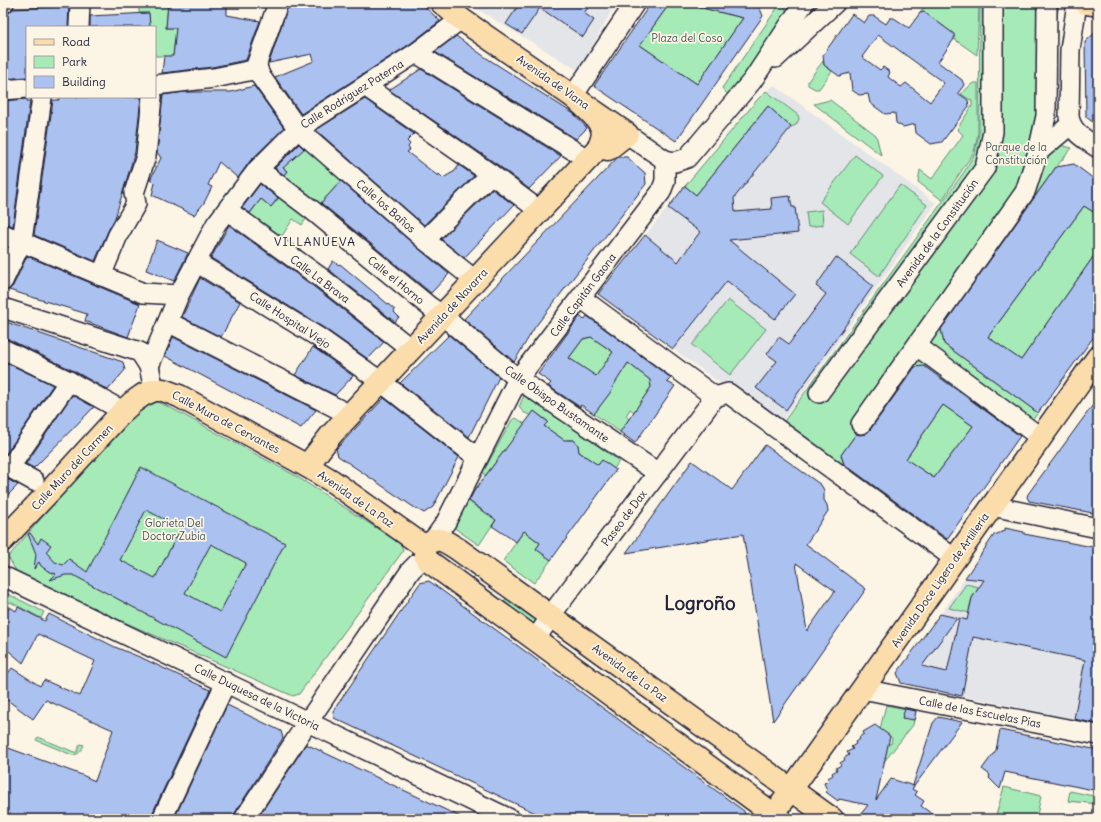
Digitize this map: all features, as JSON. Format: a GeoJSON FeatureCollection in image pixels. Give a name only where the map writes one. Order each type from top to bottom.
{"type":"FeatureCollection","features":[{"type":"Feature","properties":{"kind":"main road","name":"Avenida de Viana"},"geometry":{"type":"LineString","coordinates":[[442,3],[461,19],[627,134]]}},
{"type":"Feature","properties":{"kind":"main road"},"geometry":{"type":"LineString","coordinates":[[1086,3],[1098,5]]}},
{"type":"Feature","properties":{"kind":"main road"},"geometry":{"type":"LineString","coordinates":[[573,96],[600,123],[603,130],[602,138],[594,153]]}},
{"type":"Feature","properties":{"kind":"main road"},"geometry":{"type":"LineString","coordinates":[[594,153],[608,149],[627,134]]}},
{"type":"Feature","properties":{"kind":"main road","name":"Avenida de Navarra"},"geometry":{"type":"LineString","coordinates":[[307,466],[323,444],[380,381],[476,281],[594,153]]}},
{"type":"Feature","properties":{"kind":"main road","name":"Avenida Doce Ligero de Artillería"},"geometry":{"type":"LineString","coordinates":[[779,809],[862,689],[1098,357]]}},
{"type":"Feature","properties":{"kind":"main road","name":"Calle Muro de Cervantes"},"geometry":{"type":"LineString","coordinates":[[148,392],[163,390],[179,396],[307,466]]}},
{"type":"Feature","properties":{"kind":"main road","name":"Calle Muro del Carmen"},"geometry":{"type":"LineString","coordinates":[[3,540],[123,411],[148,392]]}},
{"type":"Feature","properties":{"kind":"main road","name":"Avenida de La Paz"},"geometry":{"type":"LineString","coordinates":[[307,466],[332,481],[429,549],[535,640],[779,809],[832,819]]}},
{"type":"Feature","properties":{"kind":"main road","name":"Avenida de La Paz"},"geometry":{"type":"LineString","coordinates":[[429,549],[440,539],[459,550],[551,616],[779,809]]}},
{"type":"Feature","properties":{"kind":"street"},"geometry":{"type":"LineString","coordinates":[[78,26],[80,3]]}},
{"type":"Feature","properties":{"kind":"street"},"geometry":{"type":"LineString","coordinates":[[156,85],[214,78],[258,69],[256,66],[278,3]]}},
{"type":"Feature","properties":{"kind":"street"},"geometry":{"type":"LineString","coordinates":[[573,96],[636,3]]}},
{"type":"Feature","properties":{"kind":"street"},"geometry":{"type":"LineString","coordinates":[[665,160],[675,162],[687,158],[752,81],[835,3]]}},
{"type":"Feature","properties":{"kind":"street","name":"Avenida de la Constitución"},"geometry":{"type":"LineString","coordinates":[[819,393],[985,168],[994,132],[994,3]]}},
{"type":"Feature","properties":{"kind":"street"},"geometry":{"type":"LineString","coordinates":[[861,424],[1025,192],[1038,152],[1046,116],[1047,3]]}},
{"type":"Feature","properties":{"kind":"street"},"geometry":{"type":"LineString","coordinates":[[1078,3],[1070,50],[1069,118],[1072,128],[1098,148]]}},
{"type":"Feature","properties":{"kind":"street"},"geometry":{"type":"LineString","coordinates":[[752,81],[799,4]]}},
{"type":"Feature","properties":{"kind":"street","name":"Calle Rodríguez Paterna"},"geometry":{"type":"LineString","coordinates":[[149,366],[179,296],[216,224],[258,169],[298,129],[416,53],[461,19]]}},
{"type":"Feature","properties":{"kind":"street"},"geometry":{"type":"LineString","coordinates":[[416,53],[594,153]]}},
{"type":"Feature","properties":{"kind":"street","name":"Calle los Baños"},"geometry":{"type":"LineString","coordinates":[[258,69],[261,77],[298,129],[426,240],[476,281]]}},
{"type":"Feature","properties":{"kind":"street"},"geometry":{"type":"LineString","coordinates":[[365,86],[491,174],[540,211]]}},
{"type":"Feature","properties":{"kind":"street"},"geometry":{"type":"LineString","coordinates":[[3,90],[26,88]]}},
{"type":"Feature","properties":{"kind":"street"},"geometry":{"type":"LineString","coordinates":[[3,281],[22,241],[42,98]]}},
{"type":"Feature","properties":{"kind":"street"},"geometry":{"type":"LineString","coordinates":[[101,276],[118,235],[136,204],[134,194],[146,156],[152,98]]}},
{"type":"Feature","properties":{"kind":"street"},"geometry":{"type":"LineString","coordinates":[[1038,152],[1072,128]]}},
{"type":"Feature","properties":{"kind":"street","name":"Avenida de Viana"},"geometry":{"type":"LineString","coordinates":[[627,134],[665,160]]}},
{"type":"Feature","properties":{"kind":"street","name":"Calle Capitán Gaona"},"geometry":{"type":"LineString","coordinates":[[429,549],[446,522],[518,379],[661,192],[665,181],[665,160]]}},
{"type":"Feature","properties":{"kind":"street","name":"Calle el Horno"},"geometry":{"type":"LineString","coordinates":[[258,169],[312,210],[420,299],[442,315]]}},
{"type":"Feature","properties":{"kind":"street"},"geometry":{"type":"LineString","coordinates":[[426,240],[491,174]]}},
{"type":"Feature","properties":{"kind":"street","name":"Calle La Brava"},"geometry":{"type":"LineString","coordinates":[[227,210],[320,277],[412,349]]}},
{"type":"Feature","properties":{"kind":"street"},"geometry":{"type":"LineString","coordinates":[[3,234],[144,293],[179,296]]}},
{"type":"Feature","properties":{"kind":"street","name":"Calle Hospital Viejo"},"geometry":{"type":"LineString","coordinates":[[196,262],[318,337],[380,381],[478,458]]}},
{"type":"Feature","properties":{"kind":"street"},"geometry":{"type":"LineString","coordinates":[[581,298],[715,397],[728,393],[955,559]]}},
{"type":"Feature","properties":{"kind":"street"},"geometry":{"type":"LineString","coordinates":[[3,308],[140,352],[149,366],[148,392]]}},
{"type":"Feature","properties":{"kind":"street","name":"Calle Obispo Bustamante"},"geometry":{"type":"LineString","coordinates":[[442,315],[518,379],[658,473]]}},
{"type":"Feature","properties":{"kind":"street"},"geometry":{"type":"LineString","coordinates":[[168,322],[350,414]]}},
{"type":"Feature","properties":{"kind":"street"},"geometry":{"type":"LineString","coordinates":[[917,346],[1033,432]]}},
{"type":"Feature","properties":{"kind":"street"},"geometry":{"type":"LineString","coordinates":[[3,349],[69,381],[123,411]]}},
{"type":"Feature","properties":{"kind":"street"},"geometry":{"type":"LineString","coordinates":[[34,481],[6,466],[69,381]]}},
{"type":"Feature","properties":{"kind":"street","name":"Paseo de Dax"},"geometry":{"type":"LineString","coordinates":[[535,640],[551,616],[715,397]]}},
{"type":"Feature","properties":{"kind":"street"},"geometry":{"type":"LineString","coordinates":[[992,506],[1098,528]]}},
{"type":"Feature","properties":{"kind":"street"},"geometry":{"type":"LineString","coordinates":[[244,819],[307,722],[411,570],[429,549]]}},
{"type":"Feature","properties":{"kind":"street","name":"Calle Duquesa de la Victoria"},"geometry":{"type":"LineString","coordinates":[[3,576],[510,819]]}},
{"type":"Feature","properties":{"kind":"street"},"geometry":{"type":"LineString","coordinates":[[162,819],[226,682]]}},
{"type":"Feature","properties":{"kind":"street","name":"Calle de las Escuelas Pías"},"geometry":{"type":"LineString","coordinates":[[862,689],[1098,735]]}},
{"type":"Feature","properties":{"kind":"shaded area"},"geometry":{"type":"Polygon","coordinates":[[[467,3],[616,3],[579,71],[467,3]]]}},
{"type":"Feature","properties":{"kind":"shaded area"},"geometry":{"type":"Polygon","coordinates":[[[774,85],[936,203],[779,426],[598,294],[685,186],[758,99],[774,85]]]}},
{"type":"Feature","properties":{"kind":"shaded area"},"geometry":{"type":"Polygon","coordinates":[[[965,578],[1098,595],[1098,724],[901,683],[897,673],[944,610],[965,578]]]}},
{"type":"Feature","properties":{"kind":"green space"},"geometry":{"type":"Polygon","coordinates":[[[139,3],[168,3],[166,28],[223,27],[174,45],[171,80],[163,80],[164,56],[156,56],[156,26],[150,26],[149,13],[139,13],[139,3]]]}},
{"type":"Feature","properties":{"kind":"green space","name":"Plaza del Coso"},"geometry":{"type":"Polygon","coordinates":[[[670,3],[683,3],[743,18],[697,84],[640,45],[670,3]]]}},
{"type":"Feature","properties":{"kind":"green space"},"geometry":{"type":"Polygon","coordinates":[[[927,3],[957,3],[979,6],[977,55],[954,39],[954,34],[924,12],[920,13],[927,3]]]}},
{"type":"Feature","properties":{"kind":"green space","name":"Parque de la Constitución"},"geometry":{"type":"Polygon","coordinates":[[[980,3],[1059,3],[1055,33],[1049,122],[1059,145],[1072,148],[1056,167],[941,326],[944,344],[1038,413],[1020,436],[924,366],[904,368],[841,455],[847,477],[780,427],[964,172],[975,153],[979,133],[980,3]]]}},
{"type":"Feature","properties":{"kind":"green space"},"geometry":{"type":"Polygon","coordinates":[[[780,4],[784,5],[788,15],[785,23],[729,96],[722,88],[780,4]]]}},
{"type":"Feature","properties":{"kind":"green space"},"geometry":{"type":"Polygon","coordinates":[[[823,61],[824,65],[832,71],[819,89],[815,89],[808,85],[808,81],[823,61]]]}},
{"type":"Feature","properties":{"kind":"green space"},"geometry":{"type":"Polygon","coordinates":[[[973,83],[978,83],[978,133],[974,152],[942,200],[918,182],[920,170],[932,179],[963,135],[957,129],[972,106],[972,101],[961,94],[973,83]]]}},
{"type":"Feature","properties":{"kind":"green space"},"geometry":{"type":"Polygon","coordinates":[[[766,91],[798,115],[799,119],[796,125],[791,127],[768,106],[696,195],[685,186],[766,91]]]}},
{"type":"Feature","properties":{"kind":"green space"},"geometry":{"type":"Polygon","coordinates":[[[830,100],[876,135],[881,155],[814,104],[830,100]]]}},
{"type":"Feature","properties":{"kind":"green space"},"geometry":{"type":"Polygon","coordinates":[[[305,147],[344,178],[316,208],[279,182],[287,171],[280,166],[291,161],[305,147]]]}},
{"type":"Feature","properties":{"kind":"green space"},"geometry":{"type":"Polygon","coordinates":[[[855,155],[883,176],[848,224],[820,202],[855,155]]]}},
{"type":"Feature","properties":{"kind":"green space"},"geometry":{"type":"Polygon","coordinates":[[[900,185],[927,205],[879,276],[850,254],[900,185]]]}},
{"type":"Feature","properties":{"kind":"green space"},"geometry":{"type":"Polygon","coordinates":[[[284,192],[310,213],[302,225],[293,219],[278,242],[246,219],[261,199],[271,207],[284,192]]]}},
{"type":"Feature","properties":{"kind":"green space"},"geometry":{"type":"Polygon","coordinates":[[[1084,206],[1098,215],[1098,250],[1021,360],[988,337],[1084,206]]]}},
{"type":"Feature","properties":{"kind":"green space"},"geometry":{"type":"Polygon","coordinates":[[[822,210],[823,225],[808,227],[806,212],[822,210]]]}},
{"type":"Feature","properties":{"kind":"green space"},"geometry":{"type":"Polygon","coordinates":[[[728,300],[766,329],[730,375],[692,345],[728,300]]]}},
{"type":"Feature","properties":{"kind":"green space"},"geometry":{"type":"Polygon","coordinates":[[[591,337],[613,352],[605,363],[621,374],[628,363],[650,380],[651,387],[634,412],[630,409],[626,416],[629,419],[620,432],[594,414],[613,388],[569,358],[583,339],[591,337]]]}},
{"type":"Feature","properties":{"kind":"green space"},"geometry":{"type":"Polygon","coordinates":[[[525,393],[619,461],[614,469],[602,460],[598,465],[578,451],[578,445],[574,440],[571,439],[565,441],[544,426],[548,421],[535,412],[531,416],[523,412],[519,407],[525,393]]]}},
{"type":"Feature","properties":{"kind":"green space","name":"Glorieta Del Doctor Zubía"},"geometry":{"type":"Polygon","coordinates":[[[155,401],[171,408],[296,476],[401,544],[403,551],[299,694],[293,696],[19,576],[8,557],[61,495],[140,409],[155,401]]]}},
{"type":"Feature","properties":{"kind":"green space"},"geometry":{"type":"Polygon","coordinates":[[[943,405],[973,426],[934,478],[906,459],[943,405]]]}},
{"type":"Feature","properties":{"kind":"green space"},"geometry":{"type":"Polygon","coordinates":[[[516,418],[525,424],[485,476],[483,472],[512,420],[516,418]]]}},
{"type":"Feature","properties":{"kind":"green space"},"geometry":{"type":"Polygon","coordinates":[[[467,500],[482,511],[486,506],[499,515],[479,545],[450,525],[467,500]]]}},
{"type":"Feature","properties":{"kind":"green space"},"geometry":{"type":"Polygon","coordinates":[[[524,531],[540,543],[536,549],[551,560],[534,583],[503,561],[524,531]]]}},
{"type":"Feature","properties":{"kind":"green space"},"geometry":{"type":"Polygon","coordinates":[[[966,584],[979,587],[972,598],[969,610],[978,615],[949,608],[966,584]]]}},
{"type":"Feature","properties":{"kind":"green space"},"geometry":{"type":"Polygon","coordinates":[[[511,591],[541,613],[538,627],[501,606],[511,591]]]}},
{"type":"Feature","properties":{"kind":"green space"},"geometry":{"type":"Polygon","coordinates":[[[8,594],[44,612],[41,618],[10,602],[3,612],[3,595],[8,594]]]}},
{"type":"Feature","properties":{"kind":"green space"},"geometry":{"type":"Polygon","coordinates":[[[886,705],[916,711],[913,725],[883,763],[888,743],[891,744],[892,738],[880,729],[886,705]]]}},
{"type":"Feature","properties":{"kind":"green space"},"geometry":{"type":"Polygon","coordinates":[[[38,737],[74,752],[77,752],[80,744],[84,745],[80,752],[72,755],[36,740],[38,737]]]}},
{"type":"Feature","properties":{"kind":"green space"},"geometry":{"type":"Polygon","coordinates":[[[1004,787],[1041,796],[1037,815],[1031,819],[995,819],[1004,787]]]}},
{"type":"Feature","properties":{"kind":"green space"},"geometry":{"type":"Polygon","coordinates":[[[1070,791],[1098,797],[1098,804],[1068,801],[1070,791]]]}},
{"type":"Feature","properties":{"kind":"building"},"geometry":{"type":"Polygon","coordinates":[[[168,3],[227,3],[227,15],[260,21],[246,60],[212,67],[162,73],[164,56],[173,56],[176,28],[166,28],[168,3]]]}},
{"type":"Feature","properties":{"kind":"building"},"geometry":{"type":"Polygon","coordinates":[[[289,3],[421,3],[440,21],[410,44],[301,114],[275,77],[314,61],[312,54],[269,63],[289,3]]]}},
{"type":"Feature","properties":{"kind":"building"},"geometry":{"type":"Polygon","coordinates":[[[520,3],[592,3],[584,13],[594,20],[583,37],[540,8],[522,34],[506,24],[520,3]]]}},
{"type":"Feature","properties":{"kind":"building"},"geometry":{"type":"Polygon","coordinates":[[[651,3],[670,3],[640,45],[697,84],[743,18],[698,7],[699,3],[750,3],[759,6],[763,16],[676,141],[594,86],[651,3]]]}},
{"type":"Feature","properties":{"kind":"building"},"geometry":{"type":"Polygon","coordinates":[[[69,6],[68,26],[26,26],[26,77],[3,79],[3,14],[9,13],[13,9],[69,6]]]}},
{"type":"Feature","properties":{"kind":"building"},"geometry":{"type":"Polygon","coordinates":[[[924,12],[954,34],[954,39],[938,62],[962,80],[964,85],[958,93],[968,100],[969,106],[942,142],[931,144],[916,133],[915,124],[903,127],[896,123],[895,113],[885,114],[870,103],[868,94],[859,95],[852,90],[850,73],[839,76],[824,65],[823,55],[852,14],[864,23],[869,16],[874,16],[886,24],[890,18],[894,18],[909,28],[920,13],[924,12]],[[878,35],[862,57],[880,70],[883,67],[890,72],[888,77],[901,87],[906,83],[930,102],[944,83],[878,35]]]}},
{"type":"Feature","properties":{"kind":"building"},"geometry":{"type":"Polygon","coordinates":[[[149,13],[150,26],[90,26],[90,16],[149,13]]]}},
{"type":"Feature","properties":{"kind":"building"},"geometry":{"type":"Polygon","coordinates":[[[1098,30],[1098,126],[1086,117],[1085,42],[1098,30]]]}},
{"type":"Feature","properties":{"kind":"building"},"geometry":{"type":"Polygon","coordinates":[[[456,36],[485,57],[574,114],[587,128],[576,139],[435,52],[456,36]]]}},
{"type":"Feature","properties":{"kind":"building"},"geometry":{"type":"Polygon","coordinates":[[[421,69],[561,156],[529,189],[498,165],[389,90],[421,69]]]}},
{"type":"Feature","properties":{"kind":"building"},"geometry":{"type":"Polygon","coordinates":[[[254,86],[284,128],[250,161],[238,178],[219,162],[208,185],[212,187],[204,203],[194,215],[152,195],[155,183],[150,180],[161,158],[157,152],[163,95],[185,92],[231,92],[254,86]]]}},
{"type":"Feature","properties":{"kind":"building"},"geometry":{"type":"Polygon","coordinates":[[[59,98],[141,98],[135,152],[115,218],[95,261],[34,235],[53,100],[59,100],[59,98]]]}},
{"type":"Feature","properties":{"kind":"building"},"geometry":{"type":"Polygon","coordinates":[[[27,99],[27,101],[30,101],[13,226],[3,223],[3,101],[27,99]]]}},
{"type":"Feature","properties":{"kind":"building"},"geometry":{"type":"Polygon","coordinates":[[[365,99],[414,134],[407,141],[410,144],[408,147],[410,150],[407,152],[438,176],[439,174],[443,178],[455,171],[459,165],[474,176],[424,225],[316,130],[365,99]]]}},
{"type":"Feature","properties":{"kind":"building"},"geometry":{"type":"Polygon","coordinates":[[[768,106],[791,127],[734,198],[735,212],[772,209],[771,198],[790,196],[792,207],[795,207],[798,233],[729,240],[795,294],[775,319],[727,281],[673,349],[598,294],[645,235],[678,262],[700,232],[668,208],[685,186],[696,195],[768,106]]]}},
{"type":"Feature","properties":{"kind":"building"},"geometry":{"type":"Polygon","coordinates":[[[299,144],[304,149],[283,168],[287,171],[284,175],[275,168],[299,144]]]}},
{"type":"Feature","properties":{"kind":"building"},"geometry":{"type":"Polygon","coordinates":[[[618,157],[627,157],[645,173],[646,184],[535,327],[514,362],[464,319],[618,157]]]}},
{"type":"Feature","properties":{"kind":"building"},"geometry":{"type":"Polygon","coordinates":[[[1074,164],[1098,182],[1098,215],[1084,206],[988,337],[1021,360],[1098,250],[1098,331],[1038,413],[944,344],[941,329],[1056,167],[1074,164]]]}},
{"type":"Feature","properties":{"kind":"building"},"geometry":{"type":"Polygon","coordinates":[[[341,181],[449,274],[431,293],[321,203],[341,181]]]}},
{"type":"Feature","properties":{"kind":"building"},"geometry":{"type":"Polygon","coordinates":[[[260,184],[278,198],[271,207],[261,199],[250,213],[242,208],[260,184]]]}},
{"type":"Feature","properties":{"kind":"building"},"geometry":{"type":"Polygon","coordinates":[[[492,189],[514,205],[464,258],[441,239],[492,189]]]}},
{"type":"Feature","properties":{"kind":"building"},"geometry":{"type":"Polygon","coordinates":[[[229,225],[313,286],[384,342],[368,359],[324,328],[211,258],[229,225]]]}},
{"type":"Feature","properties":{"kind":"building"},"geometry":{"type":"Polygon","coordinates":[[[157,240],[188,253],[174,281],[146,270],[157,240]]]}},
{"type":"Feature","properties":{"kind":"building"},"geometry":{"type":"Polygon","coordinates":[[[27,256],[140,304],[128,337],[85,321],[87,314],[9,290],[13,286],[27,256]]]}},
{"type":"Feature","properties":{"kind":"building"},"geometry":{"type":"Polygon","coordinates":[[[836,257],[873,286],[786,410],[756,388],[777,361],[767,354],[779,337],[789,344],[826,294],[816,286],[836,257]]]}},
{"type":"Feature","properties":{"kind":"building"},"geometry":{"type":"Polygon","coordinates":[[[333,261],[339,265],[340,264],[395,310],[394,312],[399,317],[395,322],[328,269],[333,261]]]}},
{"type":"Feature","properties":{"kind":"building"},"geometry":{"type":"Polygon","coordinates":[[[200,278],[240,302],[221,337],[182,317],[200,278]]]}},
{"type":"Feature","properties":{"kind":"building"},"geometry":{"type":"Polygon","coordinates":[[[580,316],[584,320],[587,316],[671,378],[667,382],[675,386],[635,443],[620,432],[651,387],[650,380],[628,363],[612,388],[613,389],[594,414],[581,405],[580,407],[548,386],[551,383],[538,374],[580,316]],[[591,337],[583,339],[569,358],[596,376],[613,352],[591,337]]]}},
{"type":"Feature","properties":{"kind":"building"},"geometry":{"type":"Polygon","coordinates":[[[3,321],[123,362],[125,370],[108,390],[74,371],[8,339],[3,338],[3,321]]]}},
{"type":"Feature","properties":{"kind":"building"},"geometry":{"type":"Polygon","coordinates":[[[449,335],[499,377],[469,437],[400,383],[449,335]]]}},
{"type":"Feature","properties":{"kind":"building"},"geometry":{"type":"Polygon","coordinates":[[[173,337],[316,410],[301,428],[165,356],[173,337]]]}},
{"type":"Feature","properties":{"kind":"building"},"geometry":{"type":"Polygon","coordinates":[[[313,347],[353,376],[335,395],[295,375],[313,347]]]}},
{"type":"Feature","properties":{"kind":"building"},"geometry":{"type":"Polygon","coordinates":[[[3,361],[53,385],[6,454],[3,453],[3,361]]]}},
{"type":"Feature","properties":{"kind":"building"},"geometry":{"type":"Polygon","coordinates":[[[924,366],[1020,436],[947,539],[844,464],[841,455],[856,434],[865,434],[870,430],[915,367],[924,366]],[[943,405],[906,459],[934,478],[973,426],[943,405]]]}},
{"type":"Feature","properties":{"kind":"building"},"geometry":{"type":"Polygon","coordinates":[[[72,395],[94,407],[34,468],[26,464],[72,395]]]}},
{"type":"Feature","properties":{"kind":"building"},"geometry":{"type":"Polygon","coordinates":[[[384,398],[459,457],[433,507],[424,513],[338,456],[336,449],[384,398]]]}},
{"type":"Feature","properties":{"kind":"building"},"geometry":{"type":"Polygon","coordinates":[[[1098,398],[1098,514],[1029,501],[1027,497],[1028,494],[1098,398]]]}},
{"type":"Feature","properties":{"kind":"building"},"geometry":{"type":"Polygon","coordinates":[[[534,411],[548,422],[544,426],[564,440],[574,440],[578,445],[579,452],[598,465],[602,460],[616,470],[551,560],[536,549],[540,543],[524,531],[516,542],[492,526],[496,520],[469,501],[474,491],[534,411]]]}},
{"type":"Feature","properties":{"kind":"building"},"geometry":{"type":"Polygon","coordinates":[[[765,445],[821,485],[824,490],[824,500],[828,511],[806,544],[866,589],[773,721],[743,534],[626,553],[692,461],[732,490],[765,445]],[[796,563],[807,631],[835,591],[796,563]]]}},
{"type":"Feature","properties":{"kind":"building"},"geometry":{"type":"Polygon","coordinates":[[[141,467],[285,543],[226,657],[73,575],[65,575],[50,580],[56,574],[48,571],[41,566],[39,562],[34,569],[36,554],[28,534],[30,533],[38,544],[41,538],[51,545],[46,552],[55,562],[63,565],[69,559],[87,572],[141,467]],[[146,510],[120,560],[155,578],[181,528],[146,510]],[[211,544],[185,593],[220,612],[246,563],[211,544]]]}},
{"type":"Feature","properties":{"kind":"building"},"geometry":{"type":"Polygon","coordinates":[[[3,477],[18,485],[3,500],[3,477]]]}},
{"type":"Feature","properties":{"kind":"building"},"geometry":{"type":"Polygon","coordinates":[[[1005,528],[1024,532],[1024,534],[1098,548],[1098,724],[1074,719],[1085,660],[973,637],[962,696],[901,683],[897,673],[940,614],[957,618],[922,666],[947,672],[959,618],[967,620],[972,598],[984,580],[965,578],[994,535],[1005,531],[1005,528]]]}},
{"type":"Feature","properties":{"kind":"building"},"geometry":{"type":"Polygon","coordinates":[[[429,581],[744,811],[746,819],[548,819],[334,718],[333,711],[420,583],[429,581]]]}},
{"type":"Feature","properties":{"kind":"building"},"geometry":{"type":"Polygon","coordinates":[[[10,607],[16,611],[18,607],[45,621],[49,614],[115,647],[210,690],[151,819],[3,819],[3,746],[95,781],[113,730],[46,700],[33,719],[3,697],[3,680],[12,668],[40,686],[44,680],[80,696],[95,661],[38,634],[23,663],[3,646],[3,616],[10,607]]]}},
{"type":"Feature","properties":{"kind":"building"},"geometry":{"type":"Polygon","coordinates":[[[227,705],[281,731],[283,738],[231,819],[174,819],[227,705]]]}},
{"type":"Feature","properties":{"kind":"building"},"geometry":{"type":"Polygon","coordinates":[[[905,709],[916,711],[914,720],[902,718],[905,709]]]}},
{"type":"Feature","properties":{"kind":"building"},"geometry":{"type":"Polygon","coordinates":[[[938,717],[962,722],[912,789],[917,792],[915,795],[924,801],[921,806],[939,819],[857,819],[868,805],[839,799],[838,801],[826,792],[827,790],[824,783],[829,781],[828,778],[837,770],[836,768],[841,765],[840,763],[845,760],[844,758],[849,755],[847,752],[853,749],[851,747],[860,739],[859,737],[864,734],[863,732],[875,725],[890,736],[876,800],[891,779],[914,786],[913,785],[933,723],[938,717]]]}},
{"type":"Feature","properties":{"kind":"building"},"geometry":{"type":"Polygon","coordinates":[[[1000,730],[1098,750],[1098,791],[1005,772],[1000,789],[989,778],[990,775],[982,769],[996,750],[1000,730]]]}},
{"type":"Feature","properties":{"kind":"building"},"geometry":{"type":"Polygon","coordinates":[[[306,744],[431,803],[465,819],[257,819],[306,744]]]}},
{"type":"Feature","properties":{"kind":"district","name":"VILLANUEVA"},"geometry":{"type":"Point","coordinates":[315,241]}},
{"type":"Feature","properties":{"kind":"district","name":"Logroño"},"geometry":{"type":"Point","coordinates":[700,603]}}]}
